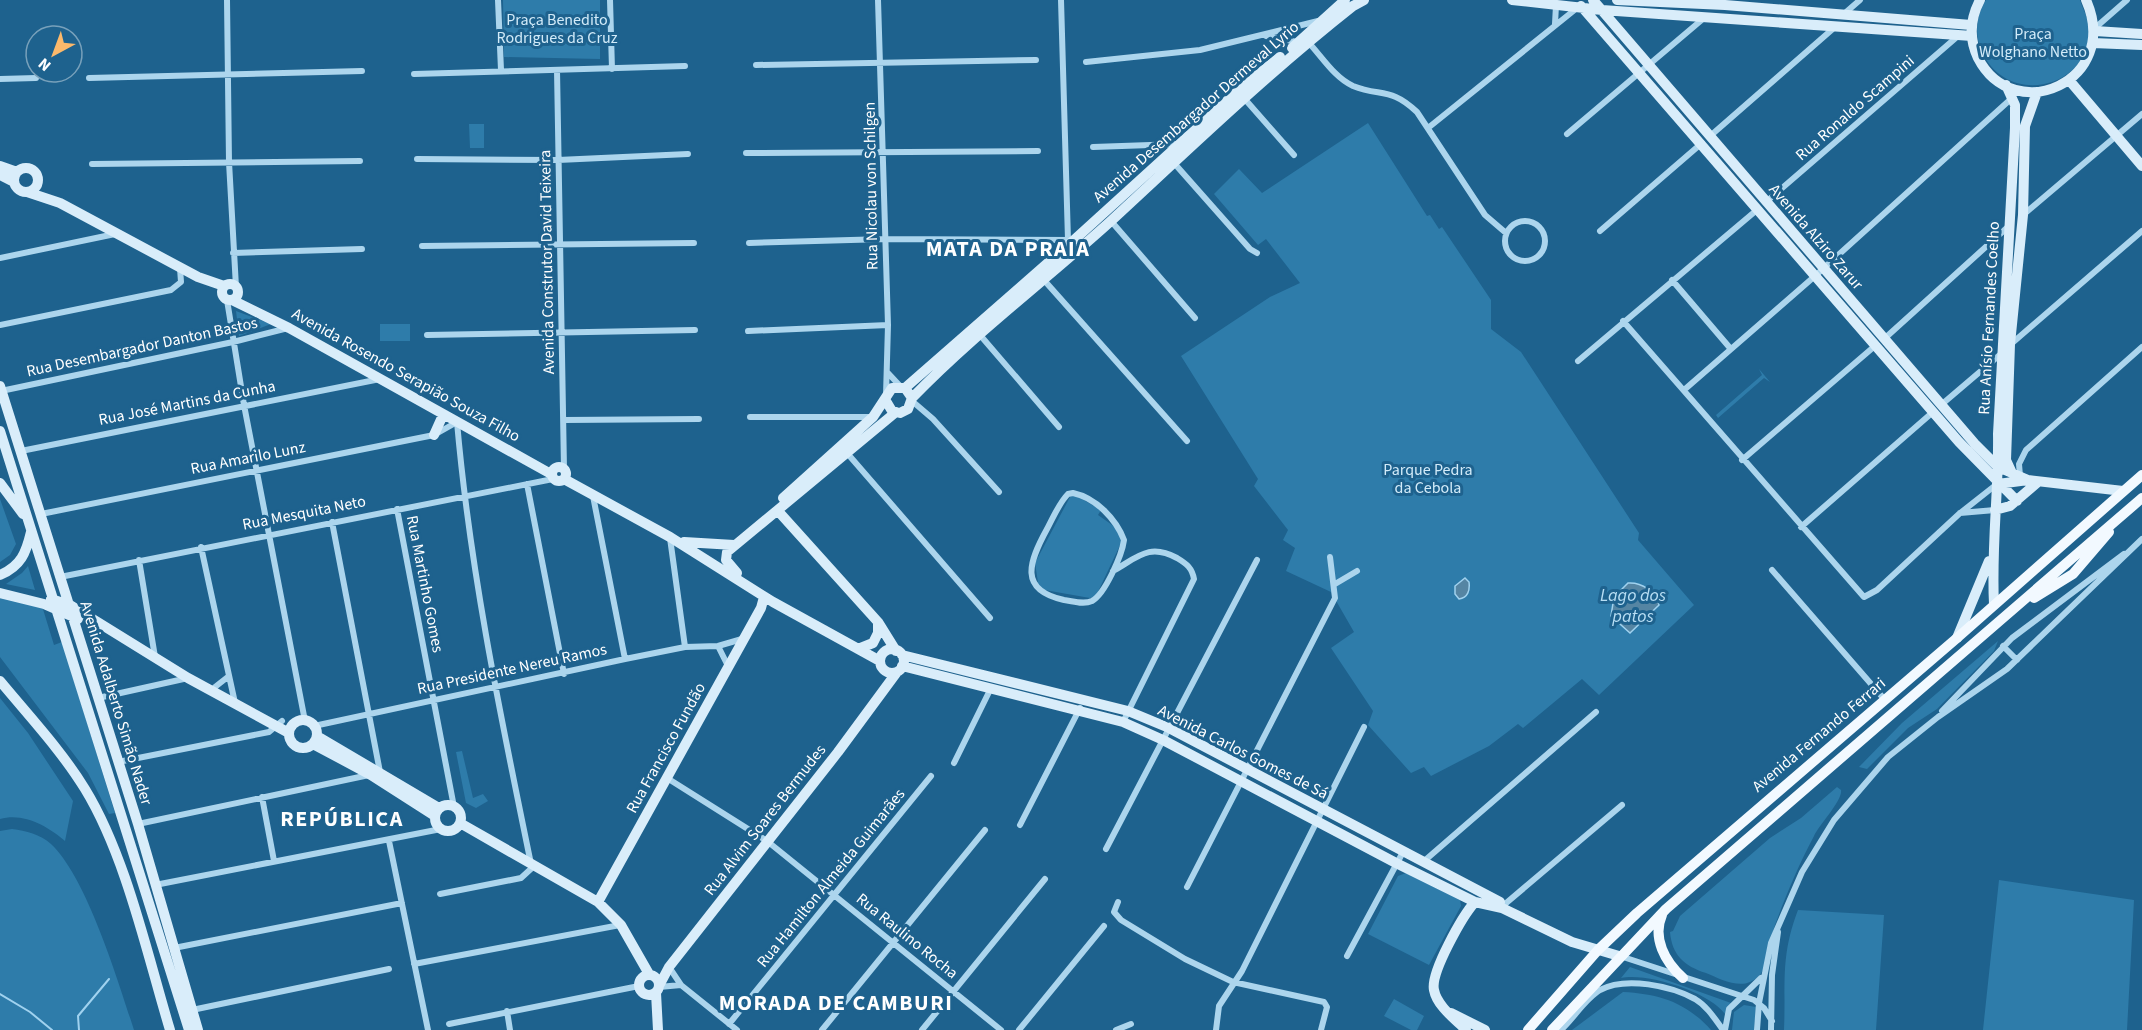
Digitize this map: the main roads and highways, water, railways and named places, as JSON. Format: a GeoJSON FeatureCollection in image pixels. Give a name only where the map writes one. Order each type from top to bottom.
{"type":"FeatureCollection","features":[{"type":"Feature","properties":{"kind":"main road","name":"Avenida Fernando Ferrari"},"geometry":{"type":"LineString","coordinates":[[1528,1030],[1598,950],[1755,809],[1957,638],[2142,475]]}},
{"type":"Feature","properties":{"kind":"main road","name":"Avenida Fernando Ferrari"},"geometry":{"type":"LineString","coordinates":[[1552,1030],[1619,956],[1666,909],[2014,609],[2073,574],[2097,549],[2117,519],[2142,498]]}},
{"type":"Feature","properties":{"kind":"main road"},"geometry":{"type":"LineString","coordinates":[[1994,604],[2002,610],[2014,609]]}},
{"type":"Feature","properties":{"kind":"main road"},"geometry":{"type":"LineString","coordinates":[[1666,909],[1658,928],[1662,950],[1674,970],[1683,978]]}},
{"type":"Feature","properties":{"kind":"water"},"geometry":{"type":"Polygon","coordinates":[[[1465,578],[1469,582],[1469,591],[1459,599],[1455,594],[1455,586],[1465,578]]]}},
{"type":"Feature","properties":{"kind":"water","name":"Lago dos patos"},"geometry":{"type":"Polygon","coordinates":[[[1628,583],[1638,584],[1648,589],[1655,596],[1659,605],[1630,633],[1611,616],[1614,597],[1628,583]]]}},
{"type":"Feature","properties":{"kind":"waterway"},"geometry":{"type":"LineString","coordinates":[[79,1030],[78,1016],[109,979]]}},
{"type":"Feature","properties":{"kind":"waterway"},"geometry":{"type":"LineString","coordinates":[[0,994],[30,1012],[52,1030]]}},
{"type":"Feature","properties":{"kind":"district","name":"MATA DA PRAIA"},"geometry":{"type":"Point","coordinates":[1008,249]}},
{"type":"Feature","properties":{"kind":"district","name":"REPÚBLICA"},"geometry":{"type":"Point","coordinates":[342,819]}},
{"type":"Feature","properties":{"kind":"district","name":"MORADA DE CAMBURI"},"geometry":{"type":"Point","coordinates":[836,1003]}},
{"type":"Feature","properties":{"kind":"park label","name":"Praça Benedito Rodrigues da Cruz"},"geometry":{"type":"Point","coordinates":[557,29]}},
{"type":"Feature","properties":{"kind":"park label","name":"Praça Wolghano Netto"},"geometry":{"type":"Point","coordinates":[2033,43]}},
{"type":"Feature","properties":{"kind":"park label","name":"Parque Pedra da Cebola"},"geometry":{"type":"Point","coordinates":[1428,479]}}]}
